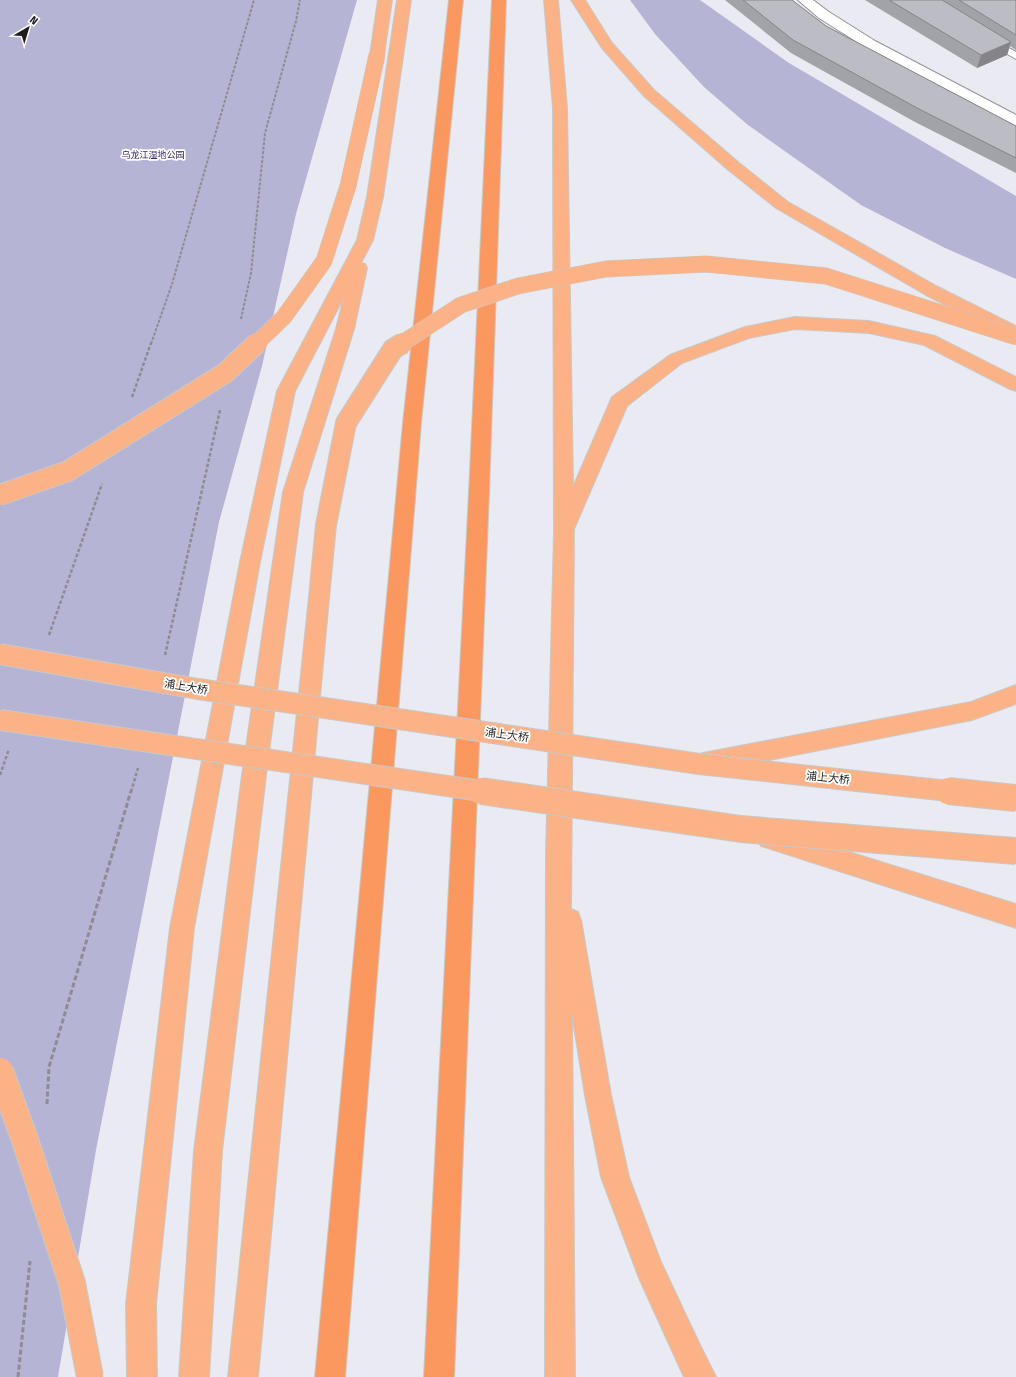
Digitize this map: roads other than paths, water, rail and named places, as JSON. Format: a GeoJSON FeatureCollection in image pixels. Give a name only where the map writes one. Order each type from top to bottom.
{"type":"FeatureCollection","features":[{"type":"Feature","properties":{"kind":"highway"},"geometry":{"type":"LineString","coordinates":[[330,1377],[412,423],[456,0]]}},
{"type":"Feature","properties":{"kind":"highway"},"geometry":{"type":"LineString","coordinates":[[439,1377],[479,492],[499,0]]}},
{"type":"Feature","properties":{"kind":"main road"},"geometry":{"type":"LineString","coordinates":[[0,495],[68,471],[225,373],[284,317],[324,261],[348,186],[377,54],[385,0]]}},
{"type":"Feature","properties":{"kind":"main road"},"geometry":{"type":"LineString","coordinates":[[194,1377],[208,1151],[245,845],[293,492],[345,329],[375,197],[404,0]]}},
{"type":"Feature","properties":{"kind":"main road"},"geometry":{"type":"LineString","coordinates":[[551,0],[560,108],[560,340],[564,533],[558,855],[560,1377]]}},
{"type":"Feature","properties":{"kind":"main road"},"geometry":{"type":"LineString","coordinates":[[578,0],[607,45],[649,93],[732,165],[782,205],[932,291],[1016,334]]}},
{"type":"Feature","properties":{"kind":"main road"},"geometry":{"type":"LineString","coordinates":[[142,1377],[141,1304],[182,928],[250,562],[286,391],[365,240]]}},
{"type":"Feature","properties":{"kind":"main road"},"geometry":{"type":"LineString","coordinates":[[243,1377],[326,525],[346,423],[393,349],[461,305],[518,286],[606,269],[706,264],[826,276],[1016,337]]}},
{"type":"Feature","properties":{"kind":"main road"},"geometry":{"type":"LineString","coordinates":[[564,533],[619,402],[676,359],[745,333],[795,323],[869,327],[929,340],[1016,384]]}},
{"type":"Feature","properties":{"kind":"main road","name":"浦上大桥"},"geometry":{"type":"LineString","coordinates":[[0,654],[198,689],[699,764],[1016,798]]}},
{"type":"Feature","properties":{"kind":"main road"},"geometry":{"type":"LineString","coordinates":[[699,764],[972,711],[1016,694]]}},
{"type":"Feature","properties":{"kind":"main road"},"geometry":{"type":"LineString","coordinates":[[0,720],[741,829],[1016,851]]}},
{"type":"Feature","properties":{"kind":"main road"},"geometry":{"type":"LineString","coordinates":[[741,829],[1016,916]]}},
{"type":"Feature","properties":{"kind":"main road"},"geometry":{"type":"LineString","coordinates":[[558,855],[598,1095],[615,1177],[649,1268],[688,1354],[701,1377]]}},
{"type":"Feature","properties":{"kind":"main road"},"geometry":{"type":"LineString","coordinates":[[0,1071],[25,1140],[72,1283],[90,1377]]}},
{"type":"Feature","properties":{"kind":"street"},"geometry":{"type":"LineString","coordinates":[[805,0],[824,15],[870,44],[1016,121]]}},
{"type":"Feature","properties":{"kind":"lane"},"geometry":{"type":"LineString","coordinates":[[984,36],[1016,56]]}},
{"type":"Feature","properties":{"kind":"park label","name":"乌龙江湿地公园"},"geometry":{"type":"Point","coordinates":[153,155]}}]}
